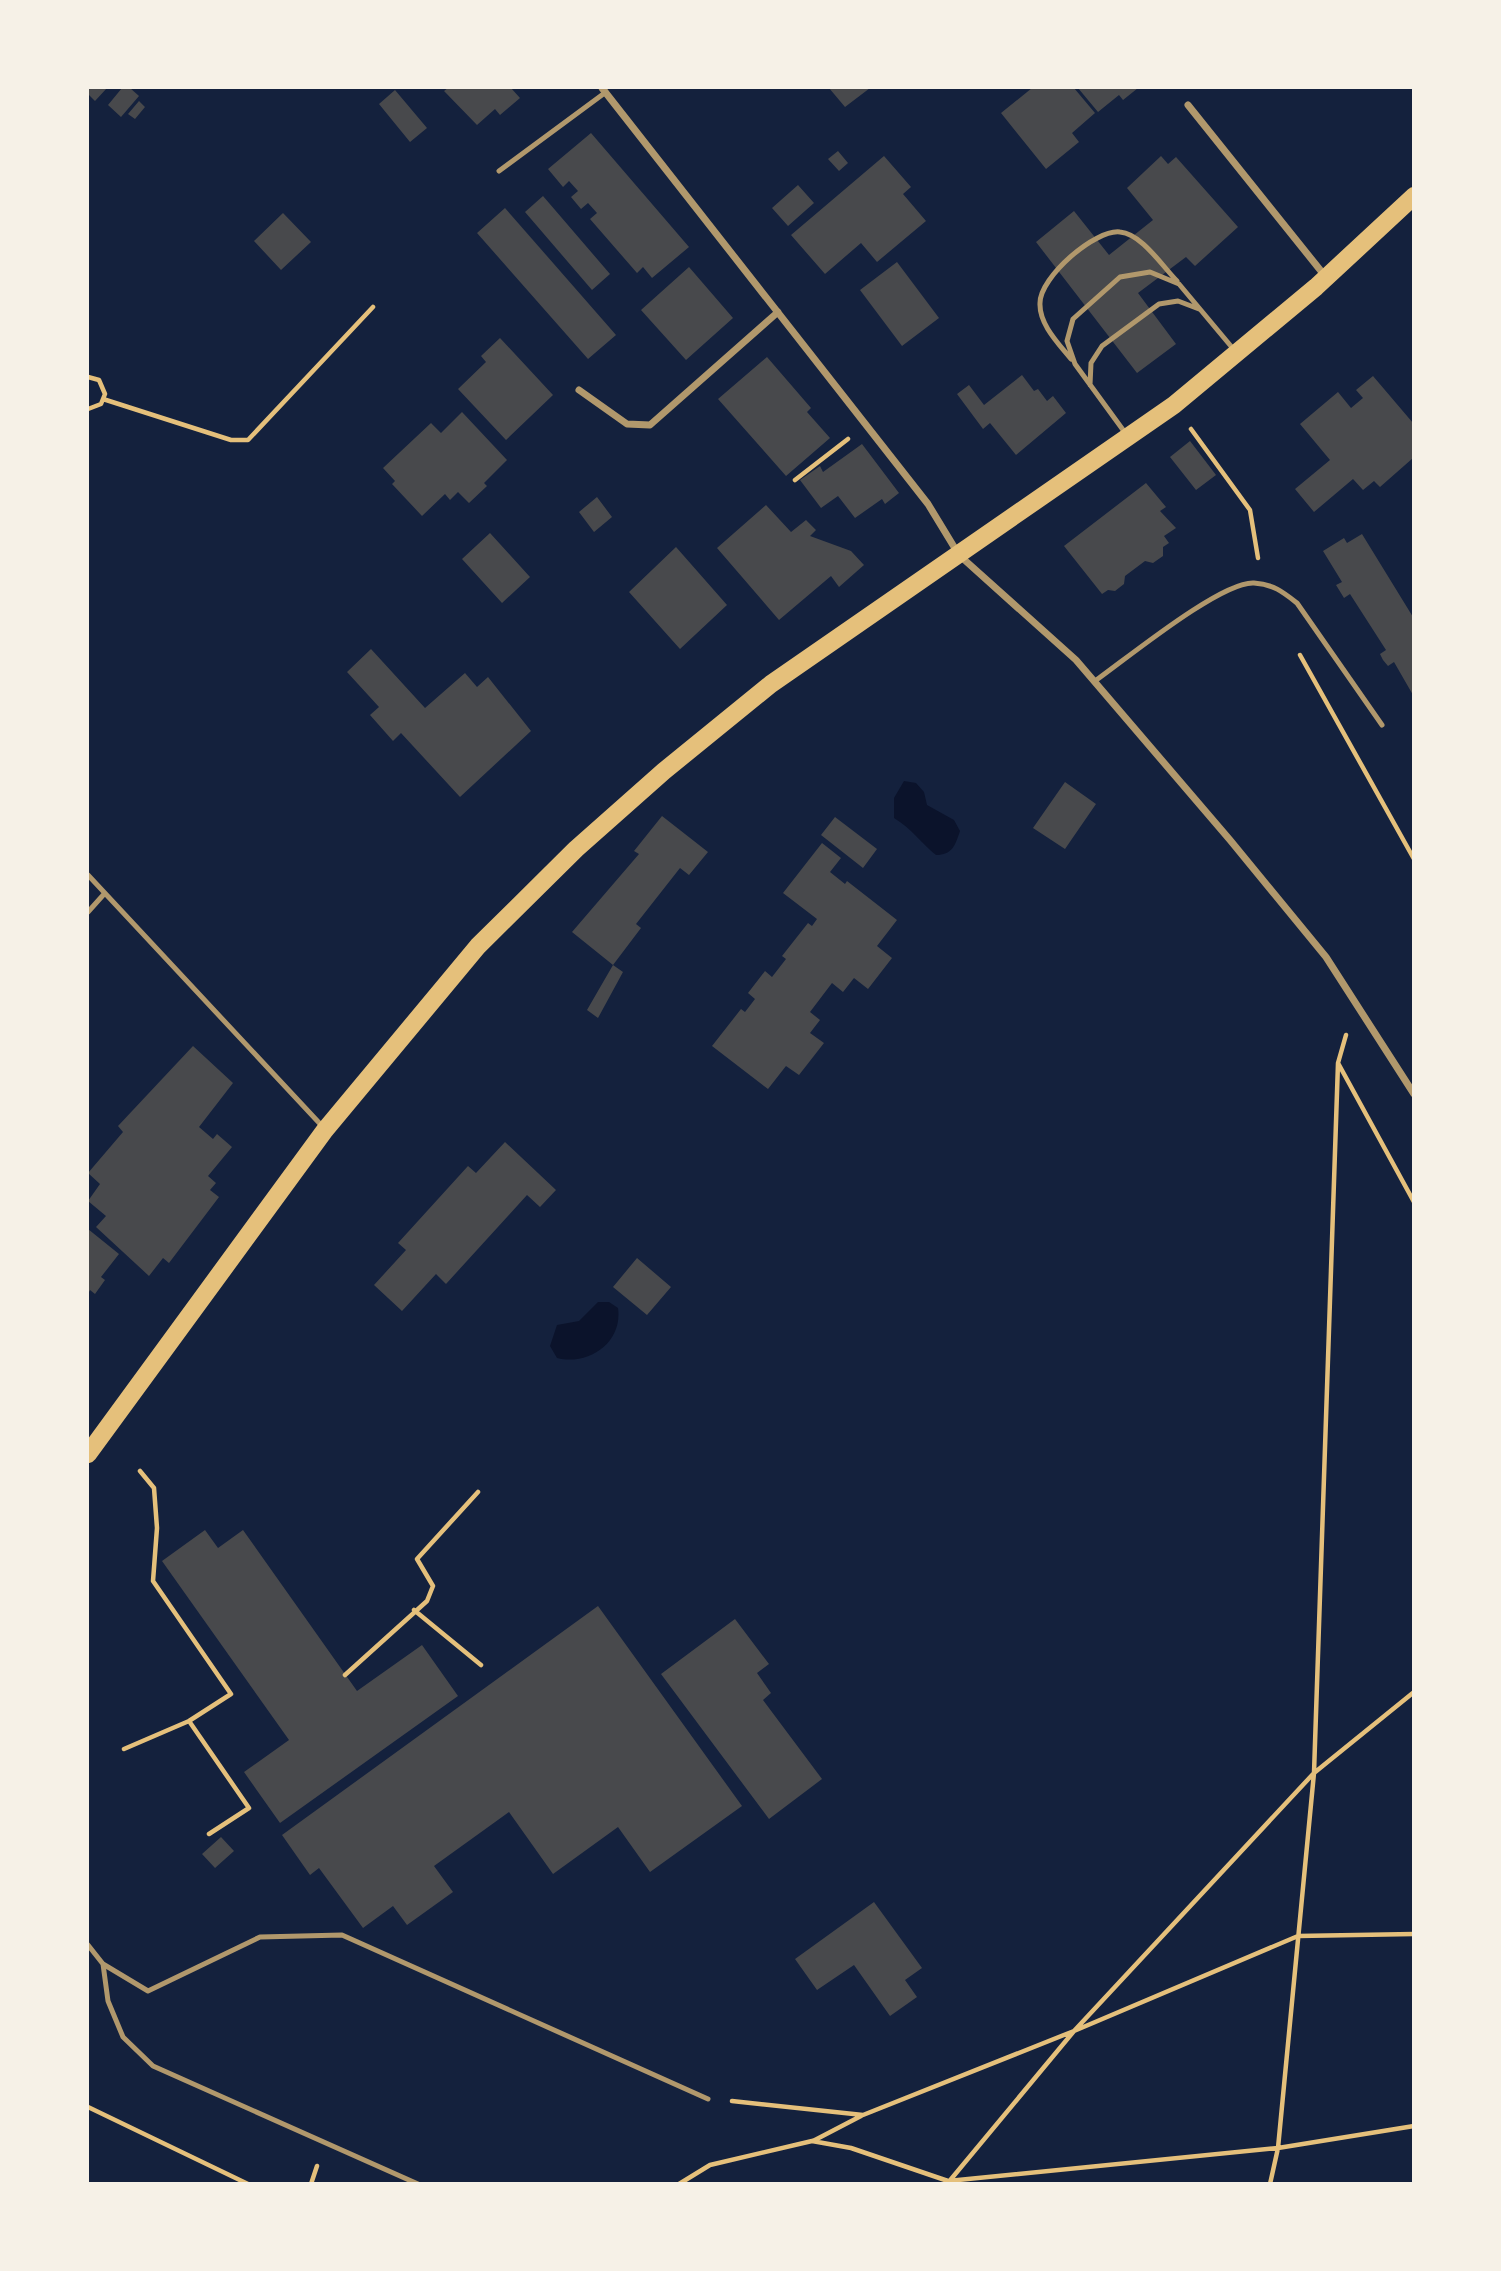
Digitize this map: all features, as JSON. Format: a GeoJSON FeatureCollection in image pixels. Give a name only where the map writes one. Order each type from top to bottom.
{"type":"FeatureCollection","features":[{"type":"Feature","properties":{"kind":"main road"},"geometry":{"type":"LineString","coordinates":[[88,1454],[325,1130],[478,946],[576,849],[664,771],[771,684],[1174,405],[1327,278],[1413,196]]}},
{"type":"Feature","properties":{"kind":"street"},"geometry":{"type":"LineString","coordinates":[[604,90],[928,504],[959,555],[1076,660],[1318,947],[1413,1094]]}},
{"type":"Feature","properties":{"kind":"street"},"geometry":{"type":"LineString","coordinates":[[1188,105],[1327,278]]}},
{"type":"Feature","properties":{"kind":"street"},"geometry":{"type":"LineString","coordinates":[[579,390],[627,424],[650,425],[778,312]]}},
{"type":"Feature","properties":{"kind":"lane"},"geometry":{"type":"LineString","coordinates":[[499,171],[604,90]]}},
{"type":"Feature","properties":{"kind":"lane"},"geometry":{"type":"LineString","coordinates":[[1128,437],[1046,327],[1040,303],[1046,280],[1100,234],[1121,232],[1139,240],[1237,353]]}},
{"type":"Feature","properties":{"kind":"lane"},"geometry":{"type":"LineString","coordinates":[[1075,364],[1068,341],[1073,319],[1121,277],[1150,272],[1179,284]]}},
{"type":"Feature","properties":{"kind":"lane"},"geometry":{"type":"LineString","coordinates":[[1090,385],[1091,363],[1102,346],[1159,304],[1178,301],[1200,310]]}},
{"type":"Feature","properties":{"kind":"lane"},"geometry":{"type":"LineString","coordinates":[[1095,681],[1213,597],[1251,583],[1278,587],[1297,603],[1382,725]]}},
{"type":"Feature","properties":{"kind":"lane"},"geometry":{"type":"LineString","coordinates":[[88,875],[325,1130]]}},
{"type":"Feature","properties":{"kind":"lane"},"geometry":{"type":"LineString","coordinates":[[88,912],[105,893]]}},
{"type":"Feature","properties":{"kind":"lane"},"geometry":{"type":"LineString","coordinates":[[88,1945],[103,1964],[148,1991],[260,1937],[342,1935],[708,2099]]}},
{"type":"Feature","properties":{"kind":"lane"},"geometry":{"type":"LineString","coordinates":[[103,1964],[108,2001],[123,2038],[153,2066],[418,2183]]}},
{"type":"Feature","properties":{"kind":"path"},"geometry":{"type":"LineString","coordinates":[[103,399],[231,440],[247,440],[373,307]]}},
{"type":"Feature","properties":{"kind":"path"},"geometry":{"type":"LineString","coordinates":[[88,377],[102,384],[103,399],[97,407],[88,409]]}},
{"type":"Feature","properties":{"kind":"path"},"geometry":{"type":"LineString","coordinates":[[1174,405],[1250,510],[1262,585]]}},
{"type":"Feature","properties":{"kind":"path"},"geometry":{"type":"LineString","coordinates":[[795,480],[865,426]]}},
{"type":"Feature","properties":{"kind":"path"},"geometry":{"type":"LineString","coordinates":[[1298,653],[1413,859]]}},
{"type":"Feature","properties":{"kind":"path"},"geometry":{"type":"LineString","coordinates":[[1270,2183],[1278,2148],[1314,1773],[1338,1063],[1356,1004]]}},
{"type":"Feature","properties":{"kind":"path"},"geometry":{"type":"LineString","coordinates":[[1338,1063],[1413,1202]]}},
{"type":"Feature","properties":{"kind":"path"},"geometry":{"type":"LineString","coordinates":[[124,1749],[189,1721],[231,1694],[153,1581],[157,1528],[154,1488],[140,1471]]}},
{"type":"Feature","properties":{"kind":"path"},"geometry":{"type":"LineString","coordinates":[[345,1675],[427,1601],[433,1586],[417,1559],[478,1492]]}},
{"type":"Feature","properties":{"kind":"path"},"geometry":{"type":"LineString","coordinates":[[414,1610],[481,1665]]}},
{"type":"Feature","properties":{"kind":"path"},"geometry":{"type":"LineString","coordinates":[[948,2182],[1074,2031],[1314,1773],[1413,1692]]}},
{"type":"Feature","properties":{"kind":"path"},"geometry":{"type":"LineString","coordinates":[[189,1721],[249,1808],[209,1834]]}},
{"type":"Feature","properties":{"kind":"path"},"geometry":{"type":"LineString","coordinates":[[679,2183],[710,2165],[812,2141],[863,2115],[1074,2031],[1298,1936],[1413,1934]]}},
{"type":"Feature","properties":{"kind":"path"},"geometry":{"type":"LineString","coordinates":[[708,2099],[863,2115]]}},
{"type":"Feature","properties":{"kind":"path"},"geometry":{"type":"LineString","coordinates":[[88,2107],[248,2183]]}},
{"type":"Feature","properties":{"kind":"path"},"geometry":{"type":"LineString","coordinates":[[812,2141],[851,2148],[948,2182],[1278,2148],[1413,2126]]}},
{"type":"Feature","properties":{"kind":"water"},"geometry":{"type":"Polygon","coordinates":[[[904,781],[916,783],[924,792],[927,805],[954,820],[960,831],[949,851],[936,855],[894,818],[894,798],[904,781]]]}},
{"type":"Feature","properties":{"kind":"water"},"geometry":{"type":"Polygon","coordinates":[[[598,1302],[609,1302],[618,1308],[615,1331],[609,1341],[592,1355],[569,1360],[557,1358],[550,1346],[557,1325],[579,1321],[598,1302]]]}},
{"type":"Feature","properties":{"kind":"building"},"geometry":{"type":"Polygon","coordinates":[[[88,88],[107,88],[95,101],[88,94],[88,88]]]}},
{"type":"Feature","properties":{"kind":"building"},"geometry":{"type":"Polygon","coordinates":[[[122,88],[130,88],[139,96],[121,117],[108,105],[122,88]]]}},
{"type":"Feature","properties":{"kind":"building"},"geometry":{"type":"Polygon","coordinates":[[[448,88],[511,88],[520,98],[500,115],[495,109],[477,125],[444,91],[448,88]]]}},
{"type":"Feature","properties":{"kind":"building"},"geometry":{"type":"Polygon","coordinates":[[[829,88],[870,88],[845,107],[829,88]]]}},
{"type":"Feature","properties":{"kind":"building"},"geometry":{"type":"Polygon","coordinates":[[[1032,88],[1074,88],[1095,113],[1072,133],[1079,142],[1046,169],[1001,113],[1032,88]]]}},
{"type":"Feature","properties":{"kind":"building"},"geometry":{"type":"Polygon","coordinates":[[[1078,88],[1138,88],[1123,100],[1119,95],[1098,112],[1078,88]]]}},
{"type":"Feature","properties":{"kind":"building"},"geometry":{"type":"Polygon","coordinates":[[[395,90],[427,128],[410,142],[379,104],[395,90]]]}},
{"type":"Feature","properties":{"kind":"building"},"geometry":{"type":"Polygon","coordinates":[[[139,101],[145,107],[135,119],[128,114],[139,101]]]}},
{"type":"Feature","properties":{"kind":"building"},"geometry":{"type":"Polygon","coordinates":[[[591,133],[689,247],[652,278],[643,267],[637,273],[590,219],[597,213],[588,203],[581,209],[571,197],[578,191],[569,181],[563,187],[548,169],[591,133]]]}},
{"type":"Feature","properties":{"kind":"building"},"geometry":{"type":"Polygon","coordinates":[[[838,151],[848,163],[839,171],[828,159],[838,151]]]}},
{"type":"Feature","properties":{"kind":"building"},"geometry":{"type":"Polygon","coordinates":[[[884,156],[911,187],[903,194],[926,221],[877,262],[861,243],[825,274],[791,235],[884,156]]]}},
{"type":"Feature","properties":{"kind":"building"},"geometry":{"type":"Polygon","coordinates":[[[1161,156],[1168,164],[1176,157],[1238,227],[1195,266],[1186,257],[1138,293],[1176,344],[1137,373],[1036,242],[1074,211],[1109,255],[1153,220],[1127,188],[1161,156]]]}},
{"type":"Feature","properties":{"kind":"building"},"geometry":{"type":"Polygon","coordinates":[[[798,185],[814,203],[788,226],[772,208],[798,185]]]}},
{"type":"Feature","properties":{"kind":"building"},"geometry":{"type":"Polygon","coordinates":[[[543,196],[610,274],[592,290],[525,212],[543,196]]]}},
{"type":"Feature","properties":{"kind":"building"},"geometry":{"type":"Polygon","coordinates":[[[505,208],[616,335],[588,359],[477,233],[505,208]]]}},
{"type":"Feature","properties":{"kind":"building"},"geometry":{"type":"Polygon","coordinates":[[[283,213],[311,242],[281,270],[254,241],[283,213]]]}},
{"type":"Feature","properties":{"kind":"building"},"geometry":{"type":"Polygon","coordinates":[[[897,262],[939,318],[902,346],[860,290],[897,262]]]}},
{"type":"Feature","properties":{"kind":"building"},"geometry":{"type":"Polygon","coordinates":[[[689,267],[733,318],[686,360],[641,310],[689,267]]]}},
{"type":"Feature","properties":{"kind":"building"},"geometry":{"type":"Polygon","coordinates":[[[500,338],[553,395],[506,440],[458,389],[486,362],[481,356],[500,338]]]}},
{"type":"Feature","properties":{"kind":"building"},"geometry":{"type":"Polygon","coordinates":[[[767,357],[811,408],[807,412],[830,438],[786,476],[718,399],[767,357]]]}},
{"type":"Feature","properties":{"kind":"building"},"geometry":{"type":"Polygon","coordinates":[[[1022,375],[1034,391],[1038,389],[1047,401],[1053,396],[1066,413],[1016,455],[990,423],[983,429],[957,394],[969,385],[984,405],[1022,375]]]}},
{"type":"Feature","properties":{"kind":"building"},"geometry":{"type":"Polygon","coordinates":[[[1373,376],[1413,423],[1413,458],[1380,487],[1374,481],[1363,490],[1353,479],[1314,512],[1295,489],[1330,460],[1300,424],[1338,392],[1351,408],[1363,398],[1356,390],[1373,376]]]}},
{"type":"Feature","properties":{"kind":"building"},"geometry":{"type":"Polygon","coordinates":[[[462,412],[507,460],[484,483],[487,486],[469,503],[458,492],[450,500],[445,494],[422,516],[392,484],[395,481],[383,468],[431,423],[441,433],[462,412]]]}},
{"type":"Feature","properties":{"kind":"building"},"geometry":{"type":"Polygon","coordinates":[[[1190,441],[1216,475],[1196,490],[1170,457],[1190,441]]]}},
{"type":"Feature","properties":{"kind":"building"},"geometry":{"type":"Polygon","coordinates":[[[862,444],[899,493],[885,504],[882,499],[855,518],[838,496],[821,508],[800,480],[820,466],[823,472],[862,444]]]}},
{"type":"Feature","properties":{"kind":"building"},"geometry":{"type":"Polygon","coordinates":[[[1146,483],[1166,507],[1160,511],[1176,528],[1164,536],[1169,543],[1163,547],[1163,556],[1153,563],[1145,561],[1125,576],[1124,584],[1115,591],[1108,590],[1102,594],[1064,546],[1146,483]]]}},
{"type":"Feature","properties":{"kind":"building"},"geometry":{"type":"Polygon","coordinates":[[[597,497],[612,517],[594,532],[579,512],[597,497]]]}},
{"type":"Feature","properties":{"kind":"building"},"geometry":{"type":"Polygon","coordinates":[[[766,505],[791,532],[806,520],[816,530],[810,536],[851,551],[864,565],[839,587],[831,576],[779,620],[717,548],[766,505]]]}},
{"type":"Feature","properties":{"kind":"building"},"geometry":{"type":"Polygon","coordinates":[[[490,533],[530,577],[502,603],[462,559],[490,533]]]}},
{"type":"Feature","properties":{"kind":"building"},"geometry":{"type":"Polygon","coordinates":[[[1362,534],[1413,617],[1413,695],[1394,662],[1388,666],[1383,660],[1380,654],[1386,650],[1350,594],[1344,598],[1336,585],[1342,582],[1323,551],[1344,538],[1347,543],[1362,534]]]}},
{"type":"Feature","properties":{"kind":"building"},"geometry":{"type":"Polygon","coordinates":[[[676,547],[727,605],[680,649],[629,592],[676,547]]]}},
{"type":"Feature","properties":{"kind":"building"},"geometry":{"type":"Polygon","coordinates":[[[371,649],[425,708],[465,673],[477,687],[488,677],[531,731],[460,797],[401,733],[393,741],[370,715],[379,707],[347,672],[371,649]]]}},
{"type":"Feature","properties":{"kind":"building"},"geometry":{"type":"Polygon","coordinates":[[[1065,782],[1096,804],[1065,849],[1033,828],[1065,782]]]}},
{"type":"Feature","properties":{"kind":"building"},"geometry":{"type":"Polygon","coordinates":[[[662,816],[708,852],[689,875],[680,868],[636,924],[641,928],[613,965],[572,932],[639,854],[634,851],[662,816]]]}},
{"type":"Feature","properties":{"kind":"building"},"geometry":{"type":"Polygon","coordinates":[[[835,817],[877,849],[863,868],[821,835],[835,817]]]}},
{"type":"Feature","properties":{"kind":"building"},"geometry":{"type":"Polygon","coordinates":[[[822,843],[841,858],[830,872],[845,884],[847,881],[897,920],[877,946],[892,958],[868,989],[854,978],[843,992],[832,983],[810,1012],[820,1020],[810,1033],[824,1043],[799,1075],[786,1066],[768,1089],[712,1046],[741,1009],[745,1012],[755,999],[748,993],[765,971],[772,977],[786,959],[782,956],[808,923],[812,926],[817,919],[783,893],[822,843]]]}},
{"type":"Feature","properties":{"kind":"building"},"geometry":{"type":"Polygon","coordinates":[[[613,965],[623,972],[598,1018],[587,1010],[613,965]]]}},
{"type":"Feature","properties":{"kind":"building"},"geometry":{"type":"Polygon","coordinates":[[[193,1046],[233,1083],[199,1127],[213,1139],[217,1134],[232,1147],[208,1176],[216,1183],[210,1190],[219,1197],[169,1263],[163,1258],[149,1276],[96,1227],[106,1216],[88,1201],[100,1184],[88,1173],[123,1132],[118,1126],[193,1046]]]}},
{"type":"Feature","properties":{"kind":"building"},"geometry":{"type":"Polygon","coordinates":[[[505,1142],[556,1190],[540,1207],[527,1195],[446,1284],[436,1274],[402,1311],[374,1285],[406,1250],[398,1243],[468,1166],[476,1173],[505,1142]]]}},
{"type":"Feature","properties":{"kind":"building"},"geometry":{"type":"Polygon","coordinates":[[[88,1229],[119,1254],[101,1277],[105,1280],[95,1294],[90,1290],[88,1294],[88,1229]]]}},
{"type":"Feature","properties":{"kind":"building"},"geometry":{"type":"Polygon","coordinates":[[[637,1258],[671,1287],[647,1315],[613,1287],[637,1258]]]}},
{"type":"Feature","properties":{"kind":"building"},"geometry":{"type":"Polygon","coordinates":[[[205,1530],[218,1548],[243,1530],[357,1691],[422,1645],[458,1696],[280,1823],[244,1772],[289,1740],[162,1561],[205,1530]]]}},
{"type":"Feature","properties":{"kind":"building"},"geometry":{"type":"Polygon","coordinates":[[[598,1606],[742,1806],[650,1872],[618,1827],[553,1874],[509,1812],[434,1866],[453,1892],[407,1925],[393,1906],[363,1928],[319,1868],[310,1875],[282,1835],[598,1606]]]}},
{"type":"Feature","properties":{"kind":"building"},"geometry":{"type":"Polygon","coordinates":[[[735,1619],[769,1664],[757,1673],[771,1693],[763,1700],[822,1779],[769,1819],[661,1674],[735,1619]]]}},
{"type":"Feature","properties":{"kind":"building"},"geometry":{"type":"Polygon","coordinates":[[[221,1837],[234,1851],[215,1868],[202,1854],[221,1837]]]}},
{"type":"Feature","properties":{"kind":"building"},"geometry":{"type":"Polygon","coordinates":[[[874,1902],[922,1968],[905,1980],[917,1997],[890,2016],[854,1965],[817,1990],[795,1959],[874,1902]]]}}]}
